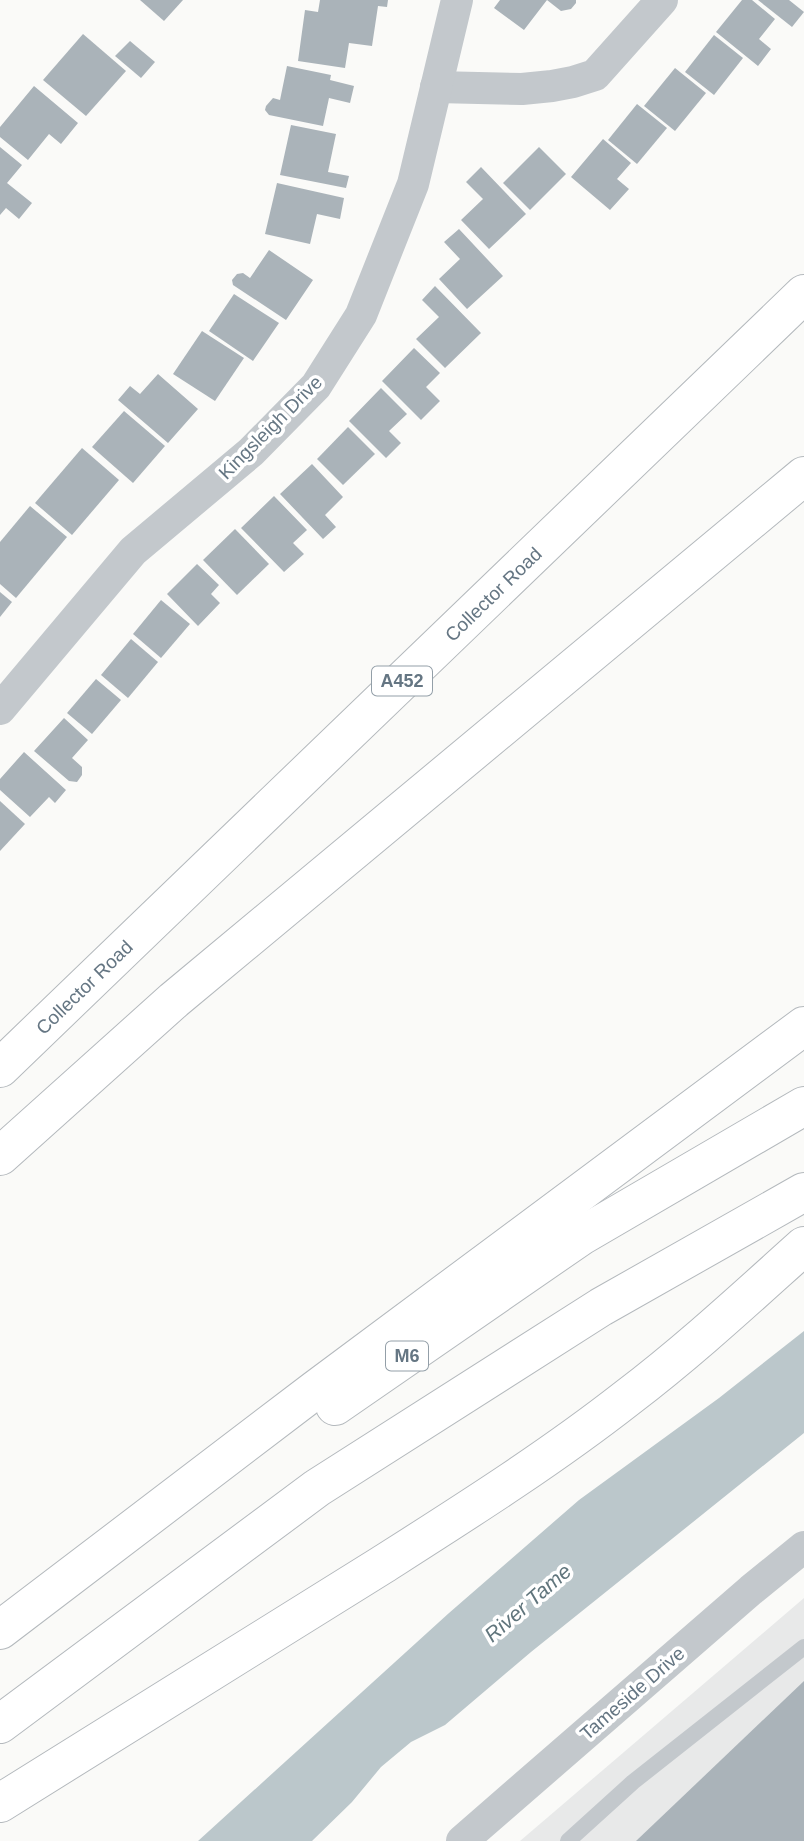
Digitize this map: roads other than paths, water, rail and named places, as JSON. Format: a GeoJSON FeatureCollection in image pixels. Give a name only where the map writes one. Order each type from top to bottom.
{"type":"FeatureCollection","features":[{"type":"Feature","properties":{"kind":"highway","name":"Collector Road"},"geometry":{"type":"LineString","coordinates":[[0,1068],[804,294]]}},
{"type":"Feature","properties":{"kind":"highway"},"geometry":{"type":"LineString","coordinates":[[0,1156],[174,1000],[804,476]]}},
{"type":"Feature","properties":{"kind":"highway"},"geometry":{"type":"LineString","coordinates":[[9,1623],[314,1390],[804,1026]]}},
{"type":"Feature","properties":{"kind":"highway","name":"M6"},"geometry":{"type":"LineString","coordinates":[[9,1623],[298,1431],[581,1236],[804,1106]]}},
{"type":"Feature","properties":{"kind":"highway"},"geometry":{"type":"LineString","coordinates":[[0,1724],[317,1488],[601,1307],[804,1192]]}},
{"type":"Feature","properties":{"kind":"highway"},"geometry":{"type":"LineString","coordinates":[[0,1803],[272,1634],[528,1470],[626,1399],[681,1355],[804,1247]]}},
{"type":"Feature","properties":{"kind":"street","name":"Kingsleigh Drive"},"geometry":{"type":"LineString","coordinates":[[0,709],[133,551],[251,452],[316,386],[361,316],[413,184],[457,0]]}},
{"type":"Feature","properties":{"kind":"street"},"geometry":{"type":"LineString","coordinates":[[436,88],[522,89],[562,84],[595,75],[662,0]]}},
{"type":"Feature","properties":{"kind":"street","name":"Tameside Drive"},"geometry":{"type":"LineString","coordinates":[[462,1841],[804,1547]]}},
{"type":"Feature","properties":{"kind":"lane"},"geometry":{"type":"LineString","coordinates":[[568,1841],[633,1782],[804,1647]]}},
{"type":"Feature","properties":{"kind":"water","name":"River Tame"},"geometry":{"type":"Polygon","coordinates":[[[804,1331],[804,1433],[531,1652],[445,1725],[411,1742],[381,1767],[352,1802],[312,1841],[198,1841],[449,1613],[579,1500],[719,1398],[804,1331]]]}}]}
